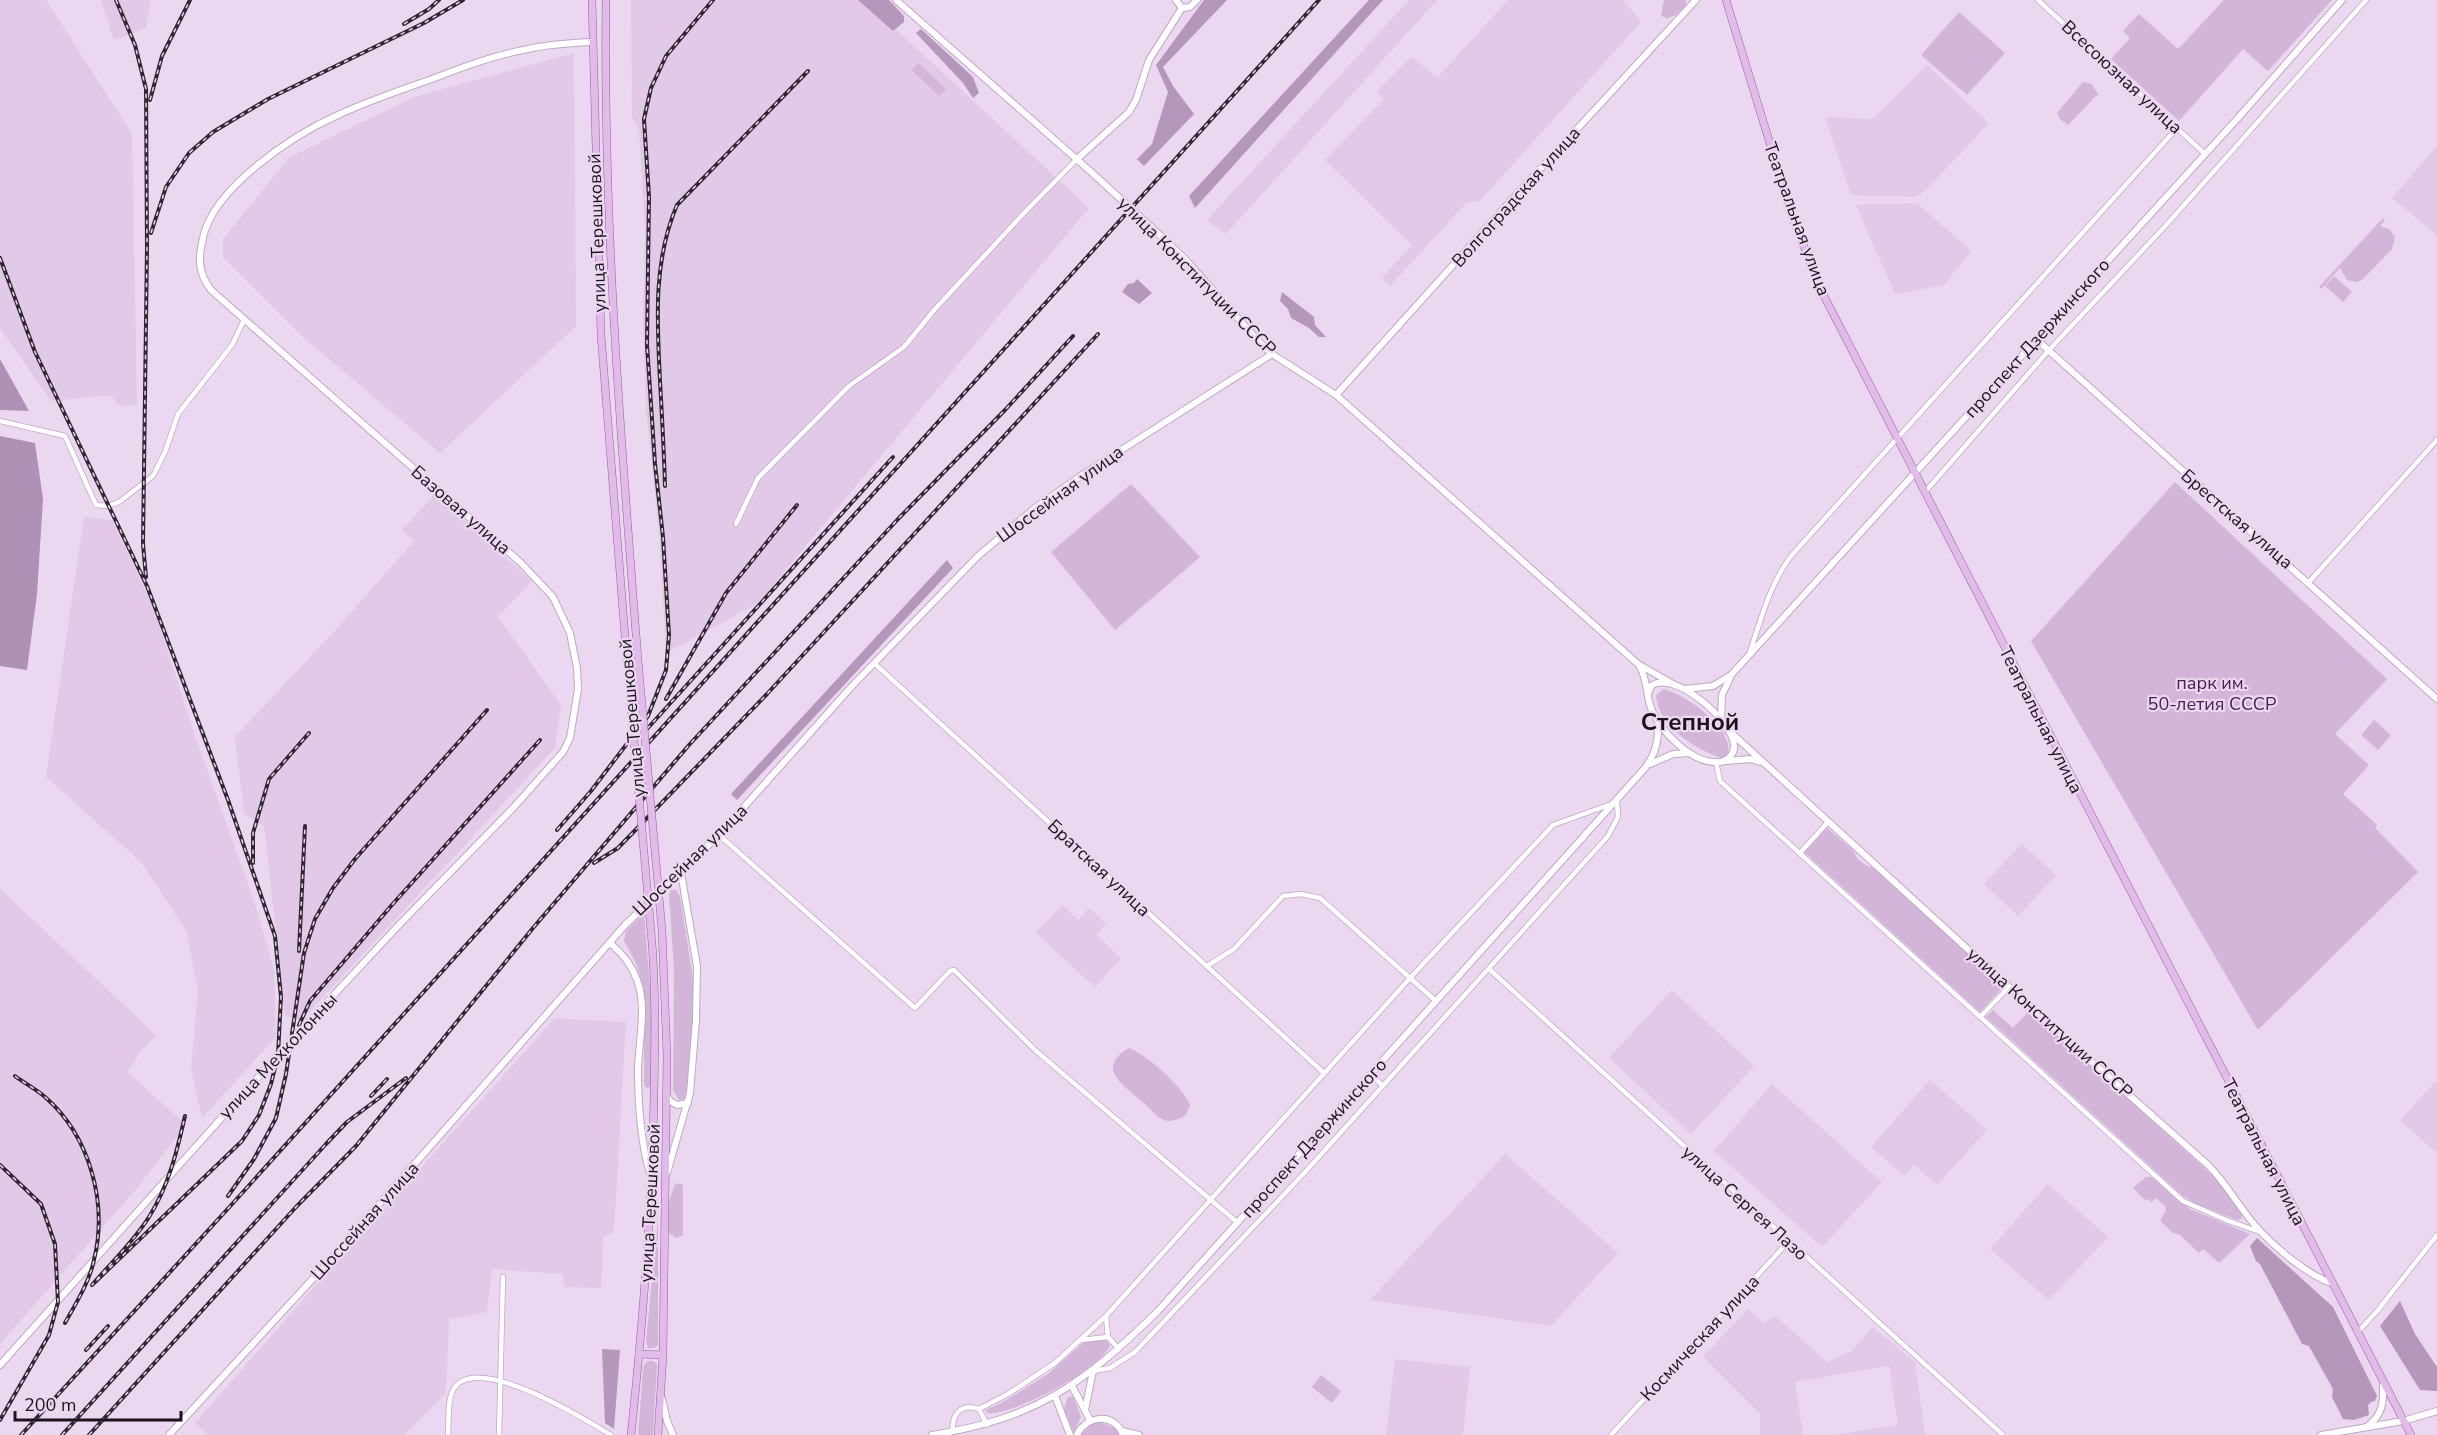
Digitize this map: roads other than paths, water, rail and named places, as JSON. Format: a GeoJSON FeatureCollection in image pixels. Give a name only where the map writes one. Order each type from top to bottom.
{"type":"FeatureCollection","features":[{"type":"Feature","properties":{"kind":"main road","name":"улица Терешковой"},"geometry":{"type":"LineString","coordinates":[[591,0],[598,263],[608,443],[655,986],[651,1198],[631,1435]]}},
{"type":"Feature","properties":{"kind":"main road","name":"улица Терешковой"},"geometry":{"type":"LineString","coordinates":[[606,0],[605,41],[614,336],[638,660],[662,930],[667,1027],[663,1355],[658,1435]]}},
{"type":"Feature","properties":{"kind":"main road","name":"Театральная улица"},"geometry":{"type":"LineString","coordinates":[[1726,0],[1785,195],[1807,259],[1823,294],[2383,1385],[2411,1435]]}},
{"type":"Feature","properties":{"kind":"main road"},"geometry":{"type":"LineString","coordinates":[[591,42],[605,41]]}},
{"type":"Feature","properties":{"kind":"main road"},"geometry":{"type":"LineString","coordinates":[[598,263],[611,263]]}},
{"type":"Feature","properties":{"kind":"main road"},"geometry":{"type":"LineString","coordinates":[[651,1198],[665,1198]]}},
{"type":"Feature","properties":{"kind":"main road"},"geometry":{"type":"LineString","coordinates":[[639,1354],[663,1355]]}},
{"type":"Feature","properties":{"kind":"street","name":"улица Конституции СССР"},"geometry":{"type":"LineString","coordinates":[[896,0],[1149,225],[1185,259],[1249,333],[1272,354],[1336,395],[1638,664],[1684,689],[1705,704],[1727,729],[1828,822],[2208,1165],[2226,1184],[2260,1232],[2307,1271],[2331,1283]]}},
{"type":"Feature","properties":{"kind":"street"},"geometry":{"type":"LineString","coordinates":[[1176,0],[1182,8]]}},
{"type":"Feature","properties":{"kind":"street"},"geometry":{"type":"LineString","coordinates":[[1182,8],[1190,7],[1197,0]]}},
{"type":"Feature","properties":{"kind":"street","name":"Волгоградская улица"},"geometry":{"type":"LineString","coordinates":[[1336,395],[1696,0]]}},
{"type":"Feature","properties":{"kind":"street","name":"Всесоюзная улица"},"geometry":{"type":"LineString","coordinates":[[2038,0],[2205,154]]}},
{"type":"Feature","properties":{"kind":"street","name":"проспект Дзержинского"},"geometry":{"type":"LineString","coordinates":[[1684,689],[1713,686],[1731,675],[2037,340],[2342,0]]}},
{"type":"Feature","properties":{"kind":"street"},"geometry":{"type":"LineString","coordinates":[[1925,492],[2049,350],[2168,223],[2366,0]]}},
{"type":"Feature","properties":{"kind":"street"},"geometry":{"type":"LineString","coordinates":[[736,524],[758,478],[849,386],[904,347],[935,309],[1024,213],[1077,159],[1129,112],[1136,100],[1149,60],[1182,8]]}},
{"type":"Feature","properties":{"kind":"street","name":"Базовая улица"},"geometry":{"type":"LineString","coordinates":[[563,752],[570,738],[576,711],[577,668],[570,633],[553,597],[542,582],[521,563],[220,300],[204,282],[200,270],[200,249],[210,217],[231,190],[260,164],[335,116],[408,87],[526,49],[559,43],[591,42]]}},
{"type":"Feature","properties":{"kind":"street"},"geometry":{"type":"LineString","coordinates":[[1748,657],[1765,607],[1784,564],[2177,128]]}},
{"type":"Feature","properties":{"kind":"street"},"geometry":{"type":"LineString","coordinates":[[0,421],[65,436],[94,502],[102,506],[114,505],[153,476],[165,452],[178,414],[232,345],[244,320]]}},
{"type":"Feature","properties":{"kind":"street","name":"Брестская улица"},"geometry":{"type":"LineString","coordinates":[[2037,340],[2437,699]]}},
{"type":"Feature","properties":{"kind":"street","name":"Шоссейная улица"},"geometry":{"type":"LineString","coordinates":[[169,1435],[331,1259],[640,909],[719,835],[874,663],[978,556],[1035,508],[1122,449],[1272,354]]}},
{"type":"Feature","properties":{"kind":"street"},"geometry":{"type":"LineString","coordinates":[[2309,582],[2437,440]]}},
{"type":"Feature","properties":{"kind":"street","name":"Братская улица"},"geometry":{"type":"LineString","coordinates":[[874,663],[1324,1073]]}},
{"type":"Feature","properties":{"kind":"street","name":"улица Конституции СССР"},"geometry":{"type":"LineString","coordinates":[[1638,664],[1645,678],[1649,703],[1658,721]]}},
{"type":"Feature","properties":{"kind":"street","name":"проспект Дзержинского"},"geometry":{"type":"LineString","coordinates":[[1721,721],[1722,695],[1731,675]]}},
{"type":"Feature","properties":{"kind":"street"},"geometry":{"type":"LineString","coordinates":[[1648,693],[1656,683],[1673,684]]}},
{"type":"Feature","properties":{"kind":"street"},"geometry":{"type":"LineString","coordinates":[[1658,721],[1678,745],[1691,753],[1719,762],[1751,759],[1764,763]]}},
{"type":"Feature","properties":{"kind":"street","name":"проспект Дзержинского"},"geometry":{"type":"LineString","coordinates":[[932,1435],[987,1425],[1030,1409],[1055,1396],[1093,1371],[1158,1311],[1617,802],[1645,768],[1655,751],[1659,734],[1658,721]]}},
{"type":"Feature","properties":{"kind":"street"},"geometry":{"type":"LineString","coordinates":[[1719,762],[1731,757],[1734,747],[1727,729]]}},
{"type":"Feature","properties":{"kind":"street","name":"улица Мехколонны"},"geometry":{"type":"LineString","coordinates":[[0,1365],[278,1055],[397,927],[513,808],[563,752]]}},
{"type":"Feature","properties":{"kind":"street","name":"проспект Дзержинского"},"geometry":{"type":"LineString","coordinates":[[1645,768],[1660,758],[1672,754],[1691,753]]}},
{"type":"Feature","properties":{"kind":"street"},"geometry":{"type":"LineString","coordinates":[[1719,762],[1720,781],[2183,1201],[2260,1232]]}},
{"type":"Feature","properties":{"kind":"street"},"geometry":{"type":"LineString","coordinates":[[953,1432],[952,1423],[957,1412],[967,1407],[979,1409],[1034,1378],[1081,1340],[1106,1316],[1410,978],[1553,825],[1617,802],[1618,817],[1608,836],[1287,1191],[1136,1352],[1110,1368],[1093,1371],[1085,1410]]}},
{"type":"Feature","properties":{"kind":"street"},"geometry":{"type":"LineString","coordinates":[[1800,853],[1828,822]]}},
{"type":"Feature","properties":{"kind":"street"},"geometry":{"type":"LineString","coordinates":[[719,835],[915,1008],[950,971],[954,970],[1035,1050],[1238,1223]]}},
{"type":"Feature","properties":{"kind":"street"},"geometry":{"type":"LineString","coordinates":[[665,1179],[688,1102],[694,1054],[698,980],[681,873]]}},
{"type":"Feature","properties":{"kind":"street"},"geometry":{"type":"LineString","coordinates":[[1207,966],[1234,949],[1283,896],[1301,894],[1320,898],[1436,1001]]}},
{"type":"Feature","properties":{"kind":"street"},"geometry":{"type":"LineString","coordinates":[[610,943],[622,953],[632,968],[640,990],[639,1091],[646,1161],[652,1179]]}},
{"type":"Feature","properties":{"kind":"street","name":"улица Сергея Лазо"},"geometry":{"type":"LineString","coordinates":[[1489,969],[2003,1435]]}},
{"type":"Feature","properties":{"kind":"street"},"geometry":{"type":"LineString","coordinates":[[1980,1017],[2009,987]]}},
{"type":"Feature","properties":{"kind":"street"},"geometry":{"type":"LineString","coordinates":[[1371,1075],[1382,1085]]}},
{"type":"Feature","properties":{"kind":"street"},"geometry":{"type":"LineString","coordinates":[[639,1091],[645,1097],[654,1094]]}},
{"type":"Feature","properties":{"kind":"street"},"geometry":{"type":"LineString","coordinates":[[667,1096],[677,1105],[688,1102]]}},
{"type":"Feature","properties":{"kind":"street"},"geometry":{"type":"LineString","coordinates":[[2357,1333],[2437,1235]]}},
{"type":"Feature","properties":{"kind":"street","name":"Космическая улица"},"geometry":{"type":"LineString","coordinates":[[1611,1435],[1788,1242]]}},
{"type":"Feature","properties":{"kind":"street"},"geometry":{"type":"LineString","coordinates":[[499,1435],[503,1277]]}},
{"type":"Feature","properties":{"kind":"street"},"geometry":{"type":"LineString","coordinates":[[1106,1316],[1108,1337],[1119,1349]]}},
{"type":"Feature","properties":{"kind":"street"},"geometry":{"type":"LineString","coordinates":[[1081,1340],[1108,1337]]}},
{"type":"Feature","properties":{"kind":"street"},"geometry":{"type":"LineString","coordinates":[[448,1435],[450,1398],[454,1388],[461,1382],[476,1378],[500,1380],[578,1415],[611,1435]]}},
{"type":"Feature","properties":{"kind":"street"},"geometry":{"type":"LineString","coordinates":[[2363,1429],[2380,1413],[2384,1399],[2383,1385]]}},
{"type":"Feature","properties":{"kind":"street"},"geometry":{"type":"LineString","coordinates":[[1072,1386],[1090,1420]]}},
{"type":"Feature","properties":{"kind":"street"},"geometry":{"type":"LineString","coordinates":[[661,1395],[673,1435]]}},
{"type":"Feature","properties":{"kind":"street"},"geometry":{"type":"LineString","coordinates":[[1055,1396],[1070,1435]]}},
{"type":"Feature","properties":{"kind":"street"},"geometry":{"type":"LineString","coordinates":[[979,1409],[987,1425]]}},
{"type":"Feature","properties":{"kind":"street"},"geometry":{"type":"LineString","coordinates":[[2321,1435],[2403,1421],[2437,1411]]}},
{"type":"Feature","properties":{"kind":"street"},"geometry":{"type":"LineString","coordinates":[[1077,1435],[1083,1425],[1090,1420],[1103,1418],[1111,1420],[1123,1433],[1139,1435]]}},
{"type":"Feature","properties":{"kind":"railway"},"geometry":{"type":"LineString","coordinates":[[116,0],[135,45],[146,89],[147,248],[143,544],[146,577]]}},
{"type":"Feature","properties":{"kind":"railway"},"geometry":{"type":"LineString","coordinates":[[150,100],[162,56],[190,0]]}},
{"type":"Feature","properties":{"kind":"railway"},"geometry":{"type":"LineString","coordinates":[[404,24],[439,0]]}},
{"type":"Feature","properties":{"kind":"railway"},"geometry":{"type":"LineString","coordinates":[[151,233],[166,187],[189,153],[213,132],[268,99],[424,23],[463,0]]}},
{"type":"Feature","properties":{"kind":"railway"},"geometry":{"type":"LineString","coordinates":[[557,830],[591,791],[648,716],[666,670],[669,635],[647,345],[649,197],[644,119],[651,88],[666,56],[713,0]]}},
{"type":"Feature","properties":{"kind":"railway"},"geometry":{"type":"LineString","coordinates":[[21,1435],[1319,0]]}},
{"type":"Feature","properties":{"kind":"railway"},"geometry":{"type":"LineString","coordinates":[[665,486],[658,292],[660,269],[669,226],[677,205],[808,71]]}},
{"type":"Feature","properties":{"kind":"railway"},"geometry":{"type":"LineString","coordinates":[[0,258],[35,352],[147,586],[228,800],[275,936],[281,997],[278,1055],[271,1084],[259,1115],[242,1141],[92,1285],[136,1235],[156,1205],[172,1168],[185,1116]]}},
{"type":"Feature","properties":{"kind":"railway"},"geometry":{"type":"LineString","coordinates":[[594,863],[618,848],[767,694],[1098,334]]}},
{"type":"Feature","properties":{"kind":"railway"},"geometry":{"type":"LineString","coordinates":[[89,1435],[296,1207],[356,1146],[533,928],[689,745],[899,518],[1005,410],[1073,336]]}},
{"type":"Feature","properties":{"kind":"railway"},"geometry":{"type":"LineString","coordinates":[[647,729],[893,457]]}},
{"type":"Feature","properties":{"kind":"railway"},"geometry":{"type":"LineString","coordinates":[[666,699],[726,593],[797,505]]}},
{"type":"Feature","properties":{"kind":"railway"},"geometry":{"type":"LineString","coordinates":[[228,1196],[254,1159],[276,1118],[286,1074],[304,953],[315,919],[333,888],[355,859],[487,710]]}},
{"type":"Feature","properties":{"kind":"railway"},"geometry":{"type":"LineString","coordinates":[[253,863],[253,833],[269,779],[309,733]]}},
{"type":"Feature","properties":{"kind":"railway"},"geometry":{"type":"LineString","coordinates":[[299,1025],[310,1001],[391,906],[540,740]]}},
{"type":"Feature","properties":{"kind":"railway"},"geometry":{"type":"LineString","coordinates":[[299,951],[305,826]]}},
{"type":"Feature","properties":{"kind":"railway"},"geometry":{"type":"LineString","coordinates":[[15,1076],[45,1097],[74,1131],[92,1172],[97,1194],[99,1216],[94,1260],[86,1285],[65,1323]]}},
{"type":"Feature","properties":{"kind":"railway"},"geometry":{"type":"LineString","coordinates":[[62,1435],[347,1122],[406,1078]]}},
{"type":"Feature","properties":{"kind":"railway"},"geometry":{"type":"LineString","coordinates":[[371,1096],[387,1079]]}},
{"type":"Feature","properties":{"kind":"railway"},"geometry":{"type":"LineString","coordinates":[[0,1165],[41,1204],[55,1244],[58,1302],[49,1335],[0,1420]]}},
{"type":"Feature","properties":{"kind":"railway"},"geometry":{"type":"LineString","coordinates":[[86,1350],[108,1326]]}},
{"type":"Feature","properties":{"kind":"district","name":"Степной"},"geometry":{"type":"Point","coordinates":[1690,722]}},
{"type":"Feature","properties":{"kind":"park label","name":"парк им. 50-летия СССР"},"geometry":{"type":"Point","coordinates":[2212,693]}}]}
